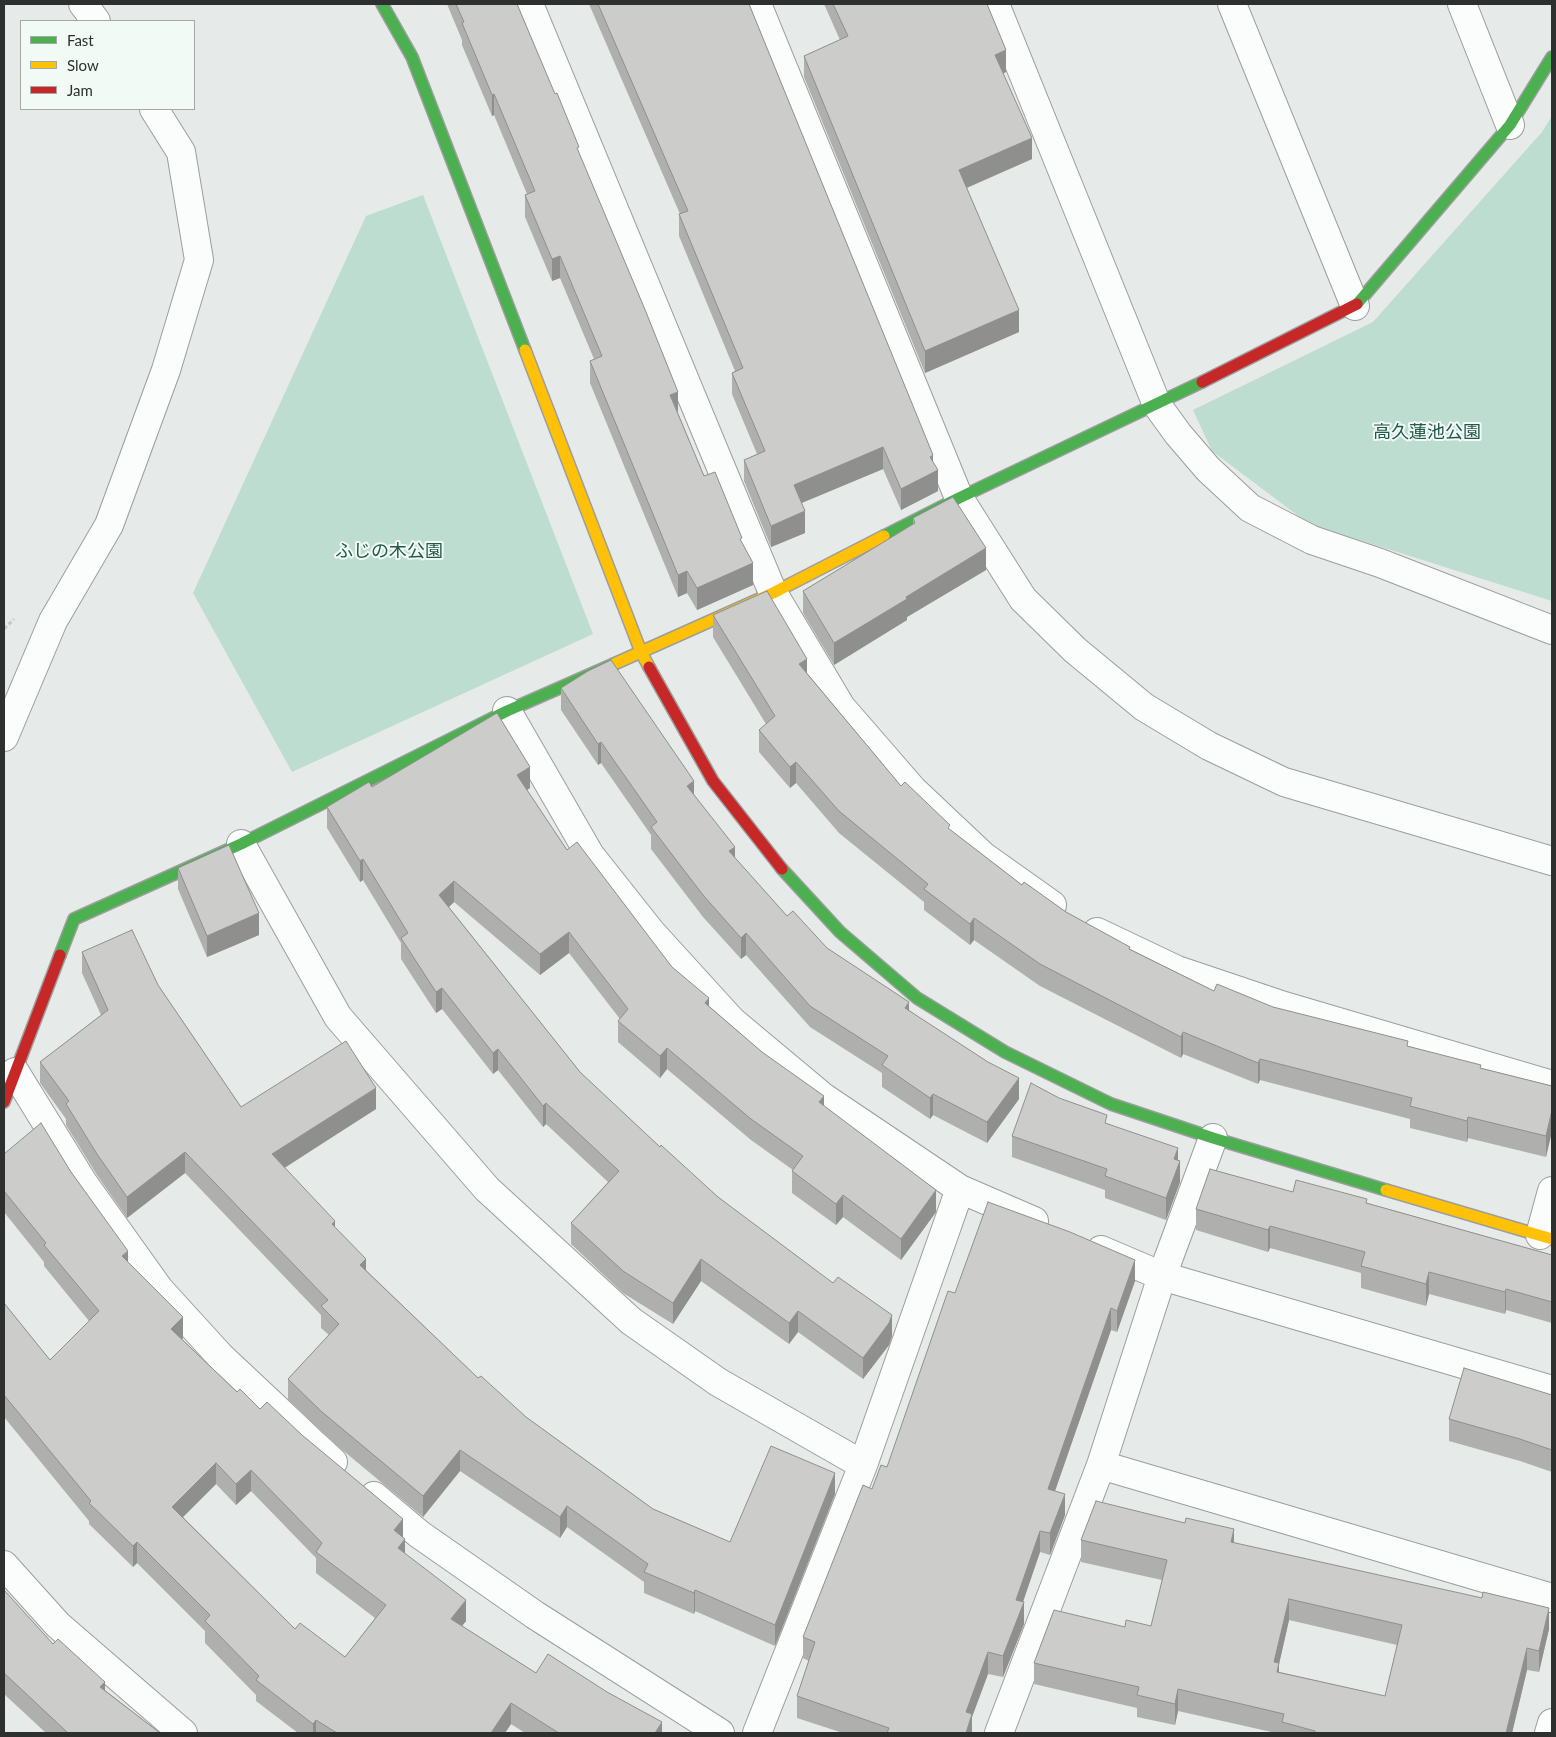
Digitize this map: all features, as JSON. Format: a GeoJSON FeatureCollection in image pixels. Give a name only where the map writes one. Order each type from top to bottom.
{"type":"FeatureCollection","features":[{"type":"Feature","properties":{"kind":"street"},"geometry":{"type":"LineString","coordinates":[[83,4],[95,20]]}},
{"type":"Feature","properties":{"kind":"street"},"geometry":{"type":"LineString","coordinates":[[382,4],[412,57],[641,652],[713,781],[778,864],[840,932],[917,998],[1005,1052],[1112,1104],[1213,1138],[1546,1237],[1552,1191]]}},
{"type":"Feature","properties":{"kind":"street"},"geometry":{"type":"LineString","coordinates":[[529,4],[773,592],[841,707],[913,790],[983,856],[1074,920],[1176,970],[1284,1006],[1552,1085]]}},
{"type":"Feature","properties":{"kind":"street"},"geometry":{"type":"LineString","coordinates":[[758,4],[959,498],[1023,599],[1075,650],[1144,707],[1209,746],[1284,782],[1552,861]]}},
{"type":"Feature","properties":{"kind":"street"},"geometry":{"type":"LineString","coordinates":[[995,4],[1157,405],[1178,434],[1208,469],[1250,508],[1312,540],[1552,630]]}},
{"type":"Feature","properties":{"kind":"street"},"geometry":{"type":"LineString","coordinates":[[1232,4],[1355,306]]}},
{"type":"Feature","properties":{"kind":"street"},"geometry":{"type":"LineString","coordinates":[[1462,4],[1510,125]]}},
{"type":"Feature","properties":{"kind":"street"},"geometry":{"type":"LineString","coordinates":[[4,1102],[74,919],[241,844],[507,711],[773,592],[959,498],[1157,405],[1355,306],[1510,125],[1552,57]]}},
{"type":"Feature","properties":{"kind":"street"},"geometry":{"type":"LineString","coordinates":[[4,737],[53,621],[109,525],[166,370],[199,260],[181,152],[155,110]]}},
{"type":"Feature","properties":{"kind":"street"},"geometry":{"type":"LineString","coordinates":[[507,711],[590,855],[651,932],[732,1021],[824,1097],[960,1189],[1162,1276],[1552,1390]]}},
{"type":"Feature","properties":{"kind":"street"},"geometry":{"type":"LineString","coordinates":[[241,844],[338,1017],[487,1189],[631,1322],[718,1382],[863,1465]]}},
{"type":"Feature","properties":{"kind":"street"},"geometry":{"type":"LineString","coordinates":[[15,1072],[84,1184],[159,1289],[221,1357],[312,1445],[419,1534],[535,1615],[720,1733]]}},
{"type":"Feature","properties":{"kind":"street"},"geometry":{"type":"LineString","coordinates":[[1000,1733],[1101,1466],[1162,1276],[1213,1138]]}},
{"type":"Feature","properties":{"kind":"street"},"geometry":{"type":"LineString","coordinates":[[757,1733],[863,1465],[960,1189]]}},
{"type":"Feature","properties":{"kind":"street"},"geometry":{"type":"LineString","coordinates":[[1101,1466],[1552,1598]]}},
{"type":"Feature","properties":{"kind":"street"},"geometry":{"type":"LineString","coordinates":[[4,1565],[58,1625],[183,1733]]}},
{"type":"Feature","properties":{"kind":"street"},"geometry":{"type":"LineString","coordinates":[[1549,1733],[1552,1723]]}},
{"type":"Feature","properties":{"kind":"green space","name":"高久蓮池公園"},"geometry":{"type":"Polygon","coordinates":[[[1552,116],[1552,601],[1309,524],[1212,451],[1193,410],[1373,322],[1542,132],[1552,116]]]}},
{"type":"Feature","properties":{"kind":"green space","name":"ふじの木公園"},"geometry":{"type":"Polygon","coordinates":[[[423,195],[593,634],[292,772],[193,593],[366,216],[423,195]]]}},
{"type":"Feature","properties":{"kind":"building"},"geometry":{"type":"Polygon","coordinates":[[[456,4],[517,4],[555,94],[557,93],[579,147],[577,148],[678,392],[670,395],[704,476],[715,472],[742,538],[740,539],[753,563],[697,588],[687,571],[678,575],[590,361],[602,356],[560,256],[552,259],[525,195],[535,191],[494,94],[492,95],[456,4]]]}},
{"type":"Feature","properties":{"kind":"building"},"geometry":{"type":"Polygon","coordinates":[[[598,4],[749,4],[933,455],[930,457],[938,470],[901,489],[883,447],[794,485],[805,511],[771,526],[744,460],[765,451],[732,373],[743,368],[679,214],[688,211],[598,4]]]}},
{"type":"Feature","properties":{"kind":"building"},"geometry":{"type":"Polygon","coordinates":[[[833,4],[987,4],[1006,50],[995,55],[1032,138],[959,170],[1019,310],[925,351],[804,56],[848,36],[833,4]]]}},
{"type":"Feature","properties":{"kind":"building"},"geometry":{"type":"Polygon","coordinates":[[[953,497],[986,548],[834,643],[803,591],[915,523],[913,518],[953,497]]]}},
{"type":"Feature","properties":{"kind":"building"},"geometry":{"type":"Polygon","coordinates":[[[767,591],[807,659],[799,664],[901,786],[905,782],[950,825],[948,828],[1022,885],[1024,882],[1066,912],[1130,947],[1129,949],[1214,991],[1217,984],[1273,1007],[1408,1041],[1407,1046],[1481,1065],[1480,1068],[1552,1086],[1552,1110],[1546,1136],[1468,1117],[1467,1121],[1410,1106],[1412,1098],[1260,1059],[1258,1063],[1183,1032],[1181,1037],[1040,964],[974,918],[970,924],[924,889],[928,884],[839,811],[796,762],[790,767],[759,730],[775,716],[713,615],[767,591]]]}},
{"type":"Feature","properties":{"kind":"building"},"geometry":{"type":"Polygon","coordinates":[[[611,660],[694,781],[687,786],[735,847],[729,851],[787,916],[793,911],[827,948],[909,1002],[905,1008],[988,1062],[1019,1078],[987,1122],[933,1094],[930,1098],[882,1065],[888,1056],[810,1006],[746,933],[741,938],[703,895],[651,827],[657,822],[601,742],[598,744],[561,688],[588,671],[611,660]]]}},
{"type":"Feature","properties":{"kind":"building"},"geometry":{"type":"Polygon","coordinates":[[[497,713],[530,767],[517,775],[567,850],[577,842],[672,967],[709,998],[705,1003],[762,1052],[824,1096],[819,1102],[936,1190],[901,1239],[843,1195],[836,1204],[792,1171],[803,1156],[751,1119],[667,1048],[660,1056],[618,1021],[628,1009],[569,932],[540,954],[454,881],[439,895],[580,1072],[660,1147],[661,1145],[718,1197],[833,1283],[838,1277],[892,1315],[889,1323],[863,1358],[798,1311],[789,1323],[701,1259],[673,1303],[623,1271],[571,1223],[619,1171],[546,1103],[543,1106],[498,1049],[493,1053],[442,988],[436,992],[401,938],[408,933],[363,859],[360,861],[327,807],[369,782],[372,787],[497,713]]]}},
{"type":"Feature","properties":{"kind":"building"},"geometry":{"type":"Polygon","coordinates":[[[229,845],[259,913],[207,936],[178,868],[229,845]]]}},
{"type":"Feature","properties":{"kind":"building"},"geometry":{"type":"Polygon","coordinates":[[[132,930],[158,985],[241,1107],[346,1041],[376,1088],[272,1154],[335,1221],[332,1224],[366,1259],[360,1265],[478,1378],[481,1376],[526,1417],[653,1509],[730,1542],[771,1446],[835,1473],[775,1625],[695,1590],[694,1593],[644,1572],[648,1564],[567,1506],[560,1517],[460,1450],[423,1496],[322,1412],[288,1379],[339,1324],[321,1306],[328,1300],[185,1152],[127,1197],[97,1154],[66,1104],[69,1101],[40,1062],[108,1010],[82,952],[132,930]]]}},
{"type":"Feature","properties":{"kind":"building"},"geometry":{"type":"Polygon","coordinates":[[[1031,1083],[1059,1098],[1107,1115],[1105,1123],[1178,1148],[1174,1159],[1180,1161],[1166,1198],[1105,1176],[1107,1169],[1012,1136],[1031,1083]]]}},
{"type":"Feature","properties":{"kind":"building"},"geometry":{"type":"Polygon","coordinates":[[[41,1123],[71,1172],[128,1251],[122,1256],[183,1317],[171,1329],[237,1392],[240,1389],[260,1409],[267,1402],[302,1435],[403,1519],[394,1530],[405,1539],[398,1548],[466,1600],[451,1619],[536,1673],[548,1654],[607,1692],[662,1722],[655,1733],[559,1733],[511,1703],[491,1733],[337,1733],[316,1720],[313,1724],[256,1680],[259,1676],[205,1621],[210,1615],[137,1542],[133,1546],[89,1503],[91,1501],[4,1395],[4,1303],[50,1360],[99,1311],[44,1245],[46,1243],[4,1191],[4,1154],[41,1123]],[[216,1463],[172,1507],[295,1629],[300,1623],[345,1657],[386,1605],[316,1552],[322,1543],[251,1470],[236,1484],[216,1463]]]}},
{"type":"Feature","properties":{"kind":"building"},"geometry":{"type":"Polygon","coordinates":[[[1210,1169],[1293,1192],[1296,1180],[1367,1199],[1366,1203],[1552,1255],[1552,1302],[1506,1289],[1505,1292],[1429,1272],[1426,1284],[1361,1266],[1365,1252],[1270,1226],[1268,1230],[1196,1209],[1210,1169]]]}},
{"type":"Feature","properties":{"kind":"building"},"geometry":{"type":"Polygon","coordinates":[[[988,1202],[1070,1232],[1135,1260],[1117,1311],[1111,1308],[1048,1489],[1065,1494],[1050,1533],[1040,1531],[1016,1600],[1024,1602],[1003,1656],[988,1652],[966,1712],[972,1714],[966,1733],[887,1733],[889,1728],[797,1696],[815,1642],[803,1637],[863,1485],[872,1489],[881,1465],[887,1467],[948,1291],[955,1293],[988,1202]]]}},
{"type":"Feature","properties":{"kind":"building"},"geometry":{"type":"Polygon","coordinates":[[[1464,1368],[1552,1395],[1552,1450],[1449,1419],[1464,1368]]]}},
{"type":"Feature","properties":{"kind":"building"},"geometry":{"type":"Polygon","coordinates":[[[1096,1501],[1185,1523],[1186,1518],[1234,1529],[1231,1542],[1482,1598],[1483,1592],[1549,1608],[1539,1651],[1527,1648],[1506,1733],[1315,1733],[1315,1731],[1282,1722],[1284,1714],[1178,1689],[1175,1704],[1137,1695],[1139,1687],[1034,1663],[1054,1610],[1125,1627],[1126,1620],[1151,1626],[1167,1560],[1081,1540],[1096,1501]],[[1289,1599],[1274,1662],[1279,1663],[1277,1672],[1385,1696],[1402,1625],[1289,1599]]]}},
{"type":"Feature","properties":{"kind":"building"},"geometry":{"type":"Polygon","coordinates":[[[4,1590],[53,1644],[58,1639],[105,1682],[100,1687],[160,1733],[68,1733],[4,1673],[4,1590]]]}},
{"type":"Feature","properties":{"kind":"traffic: fast"},"geometry":{"type":"LineString","coordinates":[[382,4],[412,57],[525,350]]}},
{"type":"Feature","properties":{"kind":"traffic: fast"},"geometry":{"type":"LineString","coordinates":[[1357,304],[1510,125],[1552,57]]}},
{"type":"Feature","properties":{"kind":"traffic: fast"},"geometry":{"type":"LineString","coordinates":[[884,536],[959,498],[1202,382]]}},
{"type":"Feature","properties":{"kind":"traffic: fast"},"geometry":{"type":"LineString","coordinates":[[60,955],[74,919],[241,844],[507,711],[614,664]]}},
{"type":"Feature","properties":{"kind":"traffic: fast"},"geometry":{"type":"LineString","coordinates":[[782,869],[840,932],[917,998],[1005,1052],[1111,1104],[1213,1138],[1386,1190]]}},
{"type":"Feature","properties":{"kind":"traffic: slow"},"geometry":{"type":"LineString","coordinates":[[525,350],[641,652],[649,667]]}},
{"type":"Feature","properties":{"kind":"traffic: slow"},"geometry":{"type":"LineString","coordinates":[[614,664],[773,593],[884,536]]}},
{"type":"Feature","properties":{"kind":"traffic: slow"},"geometry":{"type":"LineString","coordinates":[[1386,1190],[1552,1239]]}},
{"type":"Feature","properties":{"kind":"traffic: jam"},"geometry":{"type":"LineString","coordinates":[[1202,382],[1357,304]]}},
{"type":"Feature","properties":{"kind":"traffic: jam"},"geometry":{"type":"LineString","coordinates":[[649,667],[713,781],[782,869]]}},
{"type":"Feature","properties":{"kind":"traffic: jam"},"geometry":{"type":"LineString","coordinates":[[4,1102],[60,955]]}}]}
